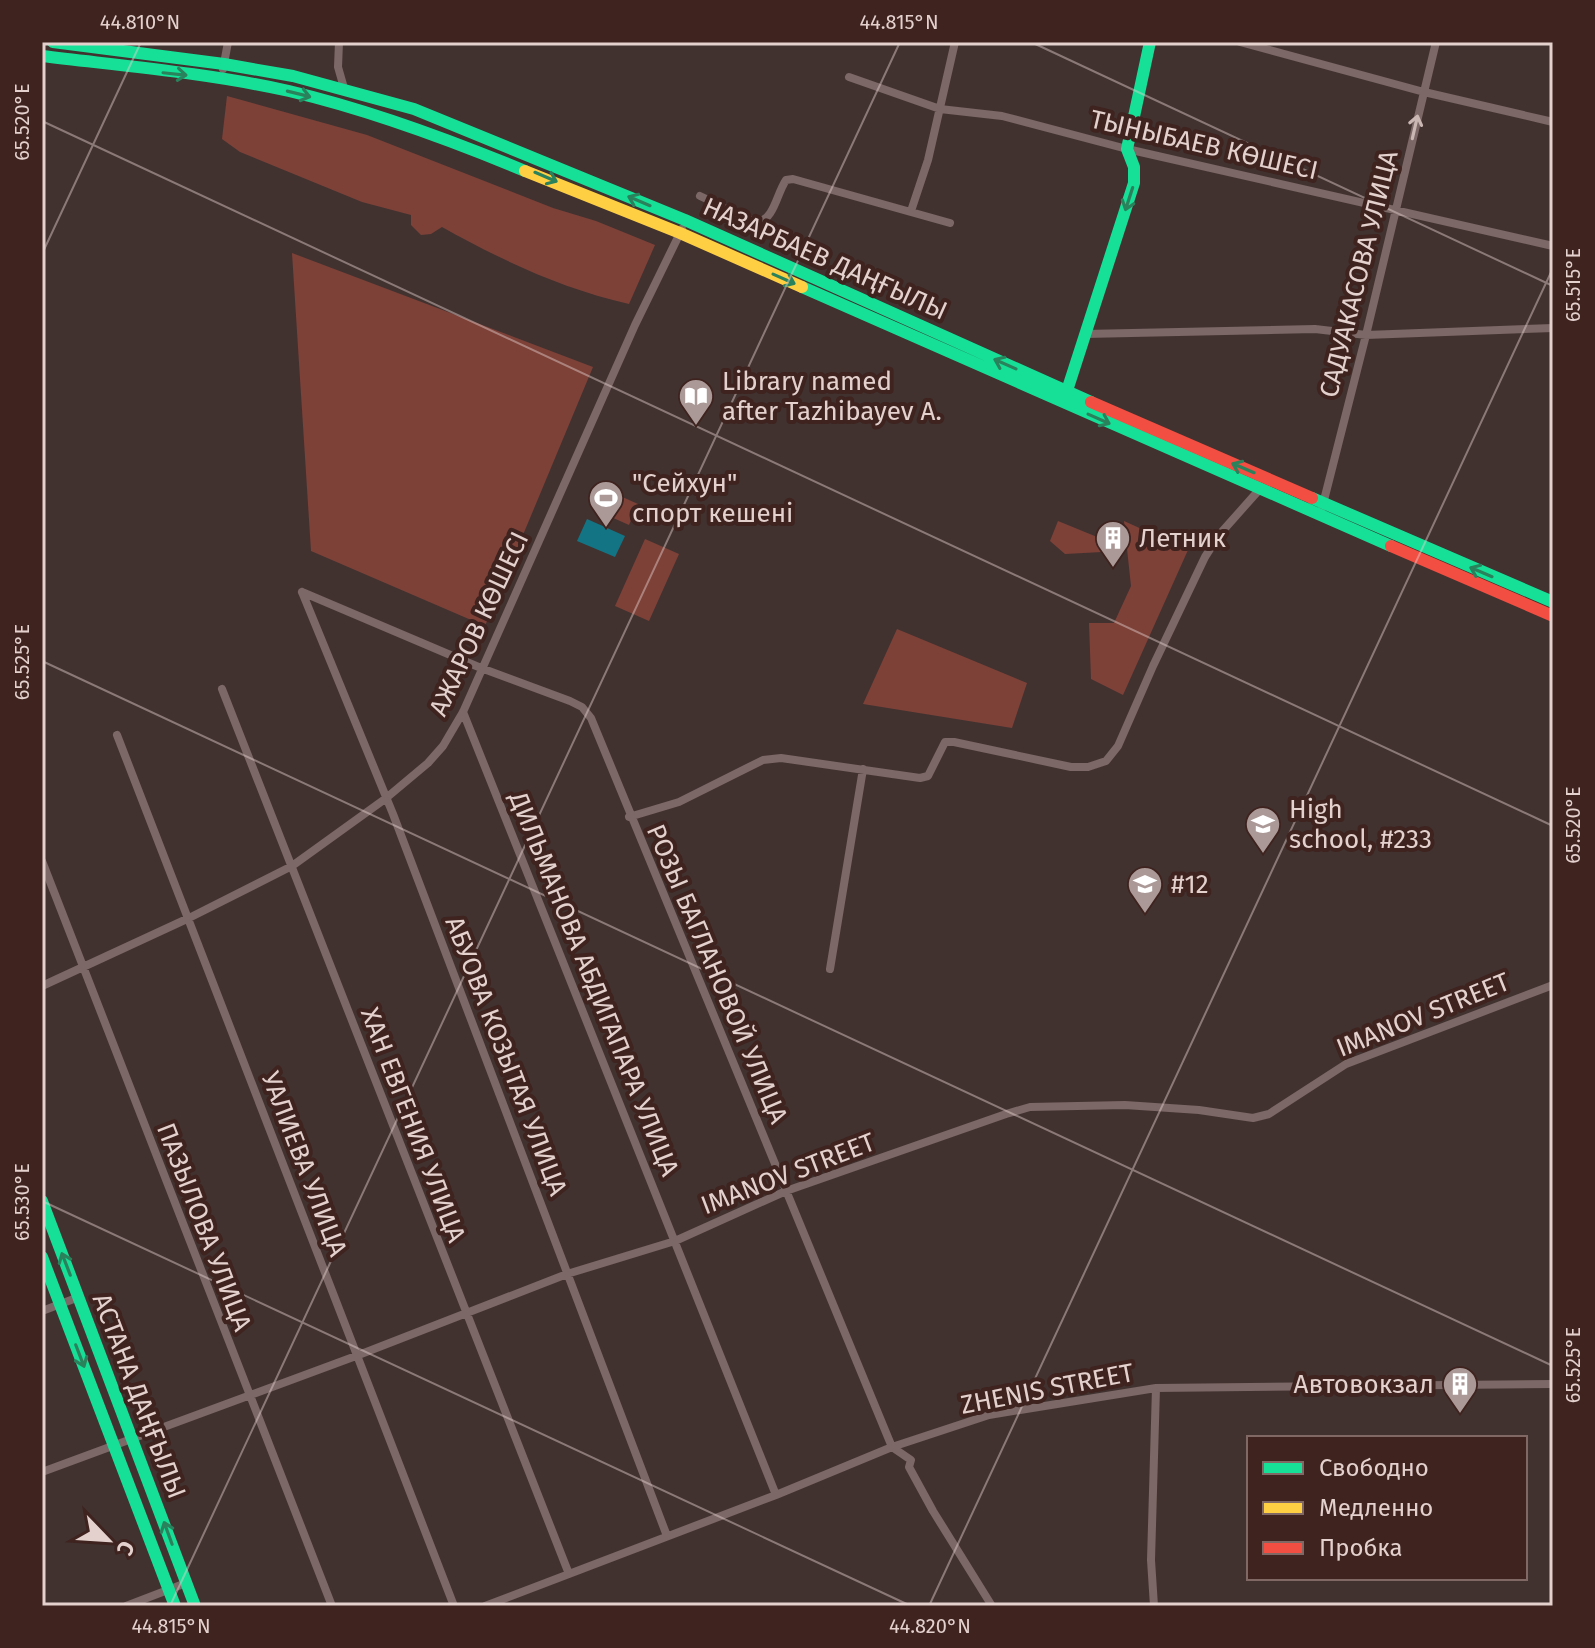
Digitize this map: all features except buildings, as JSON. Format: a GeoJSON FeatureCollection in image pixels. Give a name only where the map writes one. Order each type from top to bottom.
{"type":"FeatureCollection","features":[{"type":"Feature","properties":{"kind":"main road","name":"НАЗАРБАЕВ ДАҢҒЫЛЫ"},"geometry":{"type":"LineString","coordinates":[[53,42],[224,64],[344,88],[414,109],[1064,398],[1259,490],[1553,616]]}},
{"type":"Feature","properties":{"kind":"main road"},"geometry":{"type":"LineString","coordinates":[[1064,398],[1134,183],[1134,167],[1127,149],[1150,42]]}},
{"type":"Feature","properties":{"kind":"main road","name":"НАЗАРБАЕВ ДАҢҒЫЛЫ"},"geometry":{"type":"LineString","coordinates":[[42,56],[223,79],[350,107],[447,139],[683,227]]}},
{"type":"Feature","properties":{"kind":"main road","name":"НАЗАРБАЕВ ДАҢҒЫЛЫ"},"geometry":{"type":"LineString","coordinates":[[1064,398],[1324,502],[1553,602]]}},
{"type":"Feature","properties":{"kind":"main road","name":"АСТАНА ДАҢҒЫЛЫ"},"geometry":{"type":"LineString","coordinates":[[42,1201],[195,1606]]}},
{"type":"Feature","properties":{"kind":"main road","name":"АСТАНА ДАҢҒЫЛЫ"},"geometry":{"type":"LineString","coordinates":[[42,1257],[175,1606]]}},
{"type":"Feature","properties":{"kind":"street"},"geometry":{"type":"LineString","coordinates":[[223,79],[228,42]]}},
{"type":"Feature","properties":{"kind":"street"},"geometry":{"type":"LineString","coordinates":[[339,42],[338,67],[344,88]]}},
{"type":"Feature","properties":{"kind":"street"},"geometry":{"type":"LineString","coordinates":[[911,211],[928,160],[955,42]]}},
{"type":"Feature","properties":{"kind":"street"},"geometry":{"type":"LineString","coordinates":[[1240,42],[1424,92],[1553,122]]}},
{"type":"Feature","properties":{"kind":"street","name":"САДУАКАСОВА УЛИЦА"},"geometry":{"type":"LineString","coordinates":[[1320,516],[1436,42]]}},
{"type":"Feature","properties":{"kind":"street","name":"ТЫНЫБАЕВ КӨШЕСІ"},"geometry":{"type":"LineString","coordinates":[[849,77],[940,109],[1002,116],[1127,149],[1553,246]]}},
{"type":"Feature","properties":{"kind":"street"},"geometry":{"type":"LineString","coordinates":[[700,196],[757,223],[765,221],[786,180],[793,179],[950,223]]}},
{"type":"Feature","properties":{"kind":"street","name":"АЖАРОВ КӨШЕСІ"},"geometry":{"type":"LineString","coordinates":[[42,986],[292,866],[385,799],[428,763],[443,746],[463,712],[635,325],[683,227]]}},
{"type":"Feature","properties":{"kind":"street"},"geometry":{"type":"LineString","coordinates":[[1085,334],[1315,329],[1366,335],[1553,328]]}},
{"type":"Feature","properties":{"kind":"street"},"geometry":{"type":"LineString","coordinates":[[629,817],[679,802],[763,760],[781,758],[920,778],[928,776],[945,742],[1071,767],[1088,767],[1106,761],[1118,746],[1205,557],[1219,535],[1259,490]]}},
{"type":"Feature","properties":{"kind":"street","name":"РОЗЫ БАГЛАНОВОЙ УЛИЦА"},"geometry":{"type":"LineString","coordinates":[[302,592],[582,707],[591,718],[629,817],[892,1447],[911,1460],[909,1467],[933,1511],[992,1606]]}},
{"type":"Feature","properties":{"kind":"street","name":"АБУОВА КОЗЫТАЯ УЛИЦА"},"geometry":{"type":"LineString","coordinates":[[302,592],[393,814],[667,1536]]}},
{"type":"Feature","properties":{"kind":"street","name":"ХАН ЕВГЕНИЯ УЛИЦА"},"geometry":{"type":"LineString","coordinates":[[222,689],[569,1574]]}},
{"type":"Feature","properties":{"kind":"street","name":"ДИЛЬМАНОВА АБДИГАПАРА УЛИЦА"},"geometry":{"type":"LineString","coordinates":[[463,712],[776,1495]]}},
{"type":"Feature","properties":{"kind":"street","name":"УАЛИЕВА УЛИЦА"},"geometry":{"type":"LineString","coordinates":[[117,735],[454,1606]]}},
{"type":"Feature","properties":{"kind":"street"},"geometry":{"type":"LineString","coordinates":[[830,969],[863,769]]}},
{"type":"Feature","properties":{"kind":"street","name":"ПАЗЫЛОВА УЛИЦА"},"geometry":{"type":"LineString","coordinates":[[42,861],[332,1606]]}},
{"type":"Feature","properties":{"kind":"street","name":"IMANOV STREET"},"geometry":{"type":"LineString","coordinates":[[42,1472],[249,1397],[567,1274],[675,1241],[786,1191],[963,1127],[1030,1107],[1125,1105],[1199,1110],[1253,1118],[1269,1114],[1346,1064],[1553,985]]}},
{"type":"Feature","properties":{"kind":"street"},"geometry":{"type":"LineString","coordinates":[[42,1311],[79,1297]]}},
{"type":"Feature","properties":{"kind":"street","name":"ZHENIS STREET"},"geometry":{"type":"LineString","coordinates":[[485,1606],[776,1495],[892,1447],[989,1415],[1156,1388],[1553,1384]]}},
{"type":"Feature","properties":{"kind":"street"},"geometry":{"type":"LineString","coordinates":[[1154,1606],[1151,1560],[1156,1388]]}},
{"type":"Feature","properties":{"kind":"street"},"geometry":{"type":"LineString","coordinates":[[126,1606],[186,1583]]}},
{"type":"Feature","properties":{"kind":"shaded area"},"geometry":{"type":"Polygon","coordinates":[[[227,96],[367,135],[655,245],[629,304],[533,272],[442,227],[431,234],[421,235],[411,225],[411,215],[362,202],[240,152],[222,139],[227,96]]]}},
{"type":"Feature","properties":{"kind":"shaded area"},"geometry":{"type":"Polygon","coordinates":[[[292,253],[593,367],[485,626],[311,551],[292,253]]]}},
{"type":"Feature","properties":{"kind":"shaded area"},"geometry":{"type":"Polygon","coordinates":[[[600,487],[638,504],[629,525],[591,508],[600,487]]]}},
{"type":"Feature","properties":{"kind":"shaded area"},"geometry":{"type":"Polygon","coordinates":[[[1058,521],[1102,539],[1102,552],[1065,554],[1050,541],[1058,521]]]}},
{"type":"Feature","properties":{"kind":"shaded area"},"geometry":{"type":"Polygon","coordinates":[[[1124,521],[1188,550],[1123,695],[1091,679],[1089,623],[1114,623],[1131,586],[1124,521]]]}},
{"type":"Feature","properties":{"kind":"shaded area"},"geometry":{"type":"Polygon","coordinates":[[[645,539],[679,554],[649,621],[615,606],[645,539]]]}},
{"type":"Feature","properties":{"kind":"shaded area"},"geometry":{"type":"Polygon","coordinates":[[[897,629],[1027,683],[1012,728],[863,704],[897,629]]]}},
{"type":"Feature","properties":{"kind":"water"},"geometry":{"type":"Polygon","coordinates":[[[587,519],[625,536],[615,557],[577,541],[587,519]]]}},
{"type":"Feature","properties":{"kind":"traffic: fast"},"geometry":{"type":"LineString","coordinates":[[53,42],[293,76],[414,109],[685,220],[1091,402]]}},
{"type":"Feature","properties":{"kind":"traffic: fast"},"geometry":{"type":"LineString","coordinates":[[1064,400],[1134,183],[1134,167],[1127,149],[1150,42]]}},
{"type":"Feature","properties":{"kind":"traffic: fast"},"geometry":{"type":"LineString","coordinates":[[42,56],[197,75],[289,91],[408,126],[525,171]]}},
{"type":"Feature","properties":{"kind":"traffic: fast"},"geometry":{"type":"LineString","coordinates":[[802,287],[1391,546]]}},
{"type":"Feature","properties":{"kind":"traffic: fast"},"geometry":{"type":"LineString","coordinates":[[1312,498],[1553,602]]}},
{"type":"Feature","properties":{"kind":"traffic: fast"},"geometry":{"type":"LineString","coordinates":[[42,1201],[195,1606]]}},
{"type":"Feature","properties":{"kind":"traffic: fast"},"geometry":{"type":"LineString","coordinates":[[42,1257],[175,1606]]}},
{"type":"Feature","properties":{"kind":"traffic: slow"},"geometry":{"type":"LineString","coordinates":[[525,171],[680,233],[802,287]]}},
{"type":"Feature","properties":{"kind":"traffic: jam"},"geometry":{"type":"LineString","coordinates":[[1091,402],[1312,498]]}},
{"type":"Feature","properties":{"kind":"traffic: jam"},"geometry":{"type":"LineString","coordinates":[[1391,546],[1553,616]]}},
{"type":"Feature","properties":{"kind":"place","name":"Library named after Tazhibayev A."},"geometry":{"type":"Point","coordinates":[696,427]}},
{"type":"Feature","properties":{"kind":"place","name":"\"Сейхун\" спорт кешені"},"geometry":{"type":"Point","coordinates":[606,529]}},
{"type":"Feature","properties":{"kind":"place","name":"Летник"},"geometry":{"type":"Point","coordinates":[1113,569]}},
{"type":"Feature","properties":{"kind":"place","name":"High school, #233"},"geometry":{"type":"Point","coordinates":[1263,855]}},
{"type":"Feature","properties":{"kind":"place","name":"#12"},"geometry":{"type":"Point","coordinates":[1145,915]}},
{"type":"Feature","properties":{"kind":"place","name":"Автовокзал"},"geometry":{"type":"Point","coordinates":[1460,1415]}}]}
